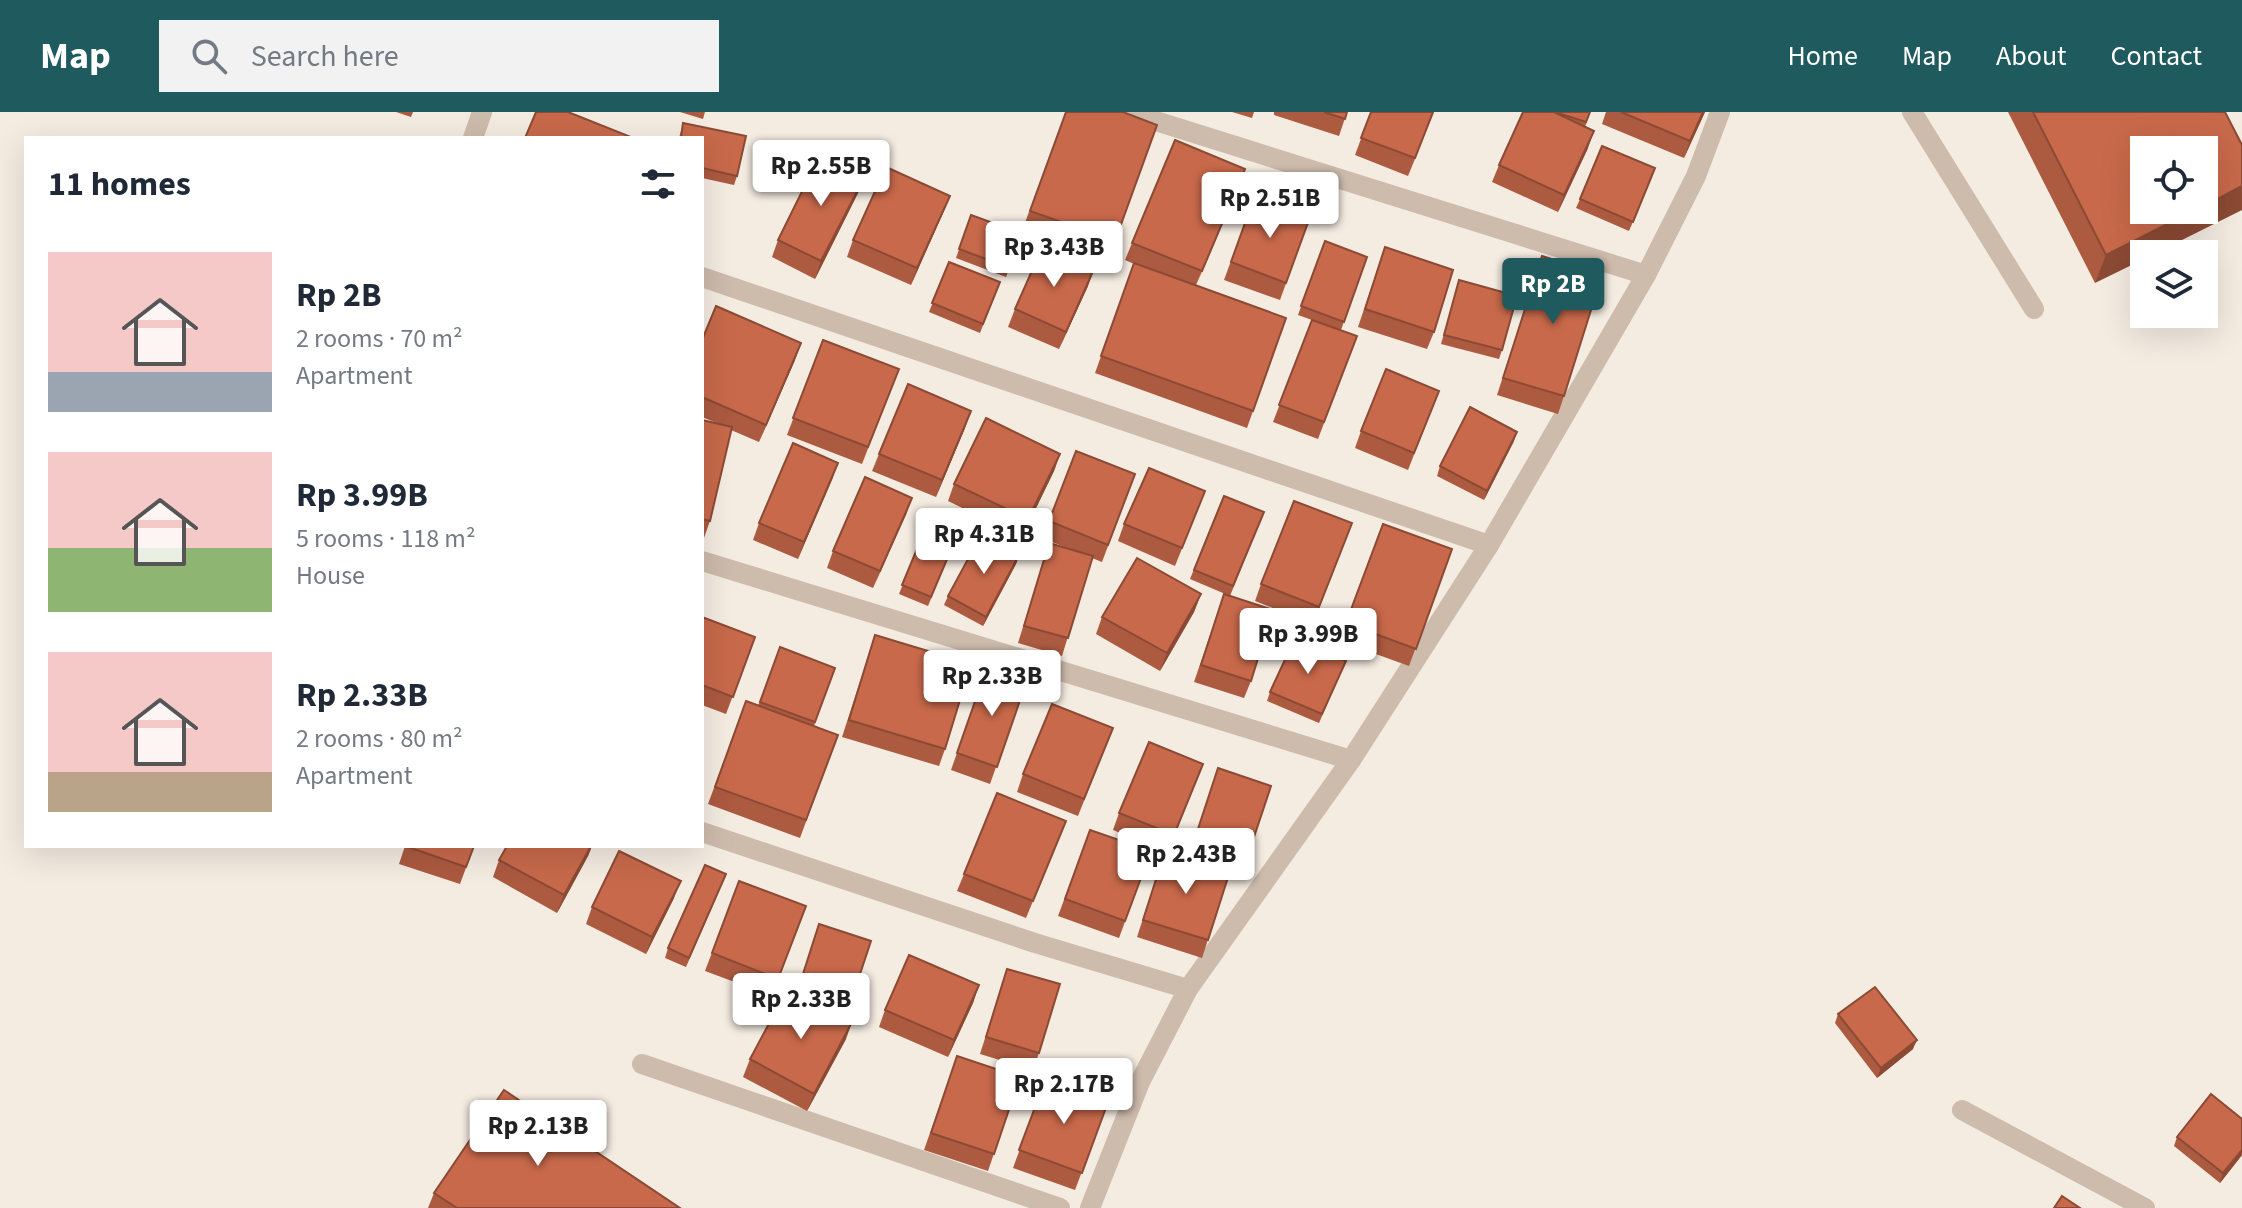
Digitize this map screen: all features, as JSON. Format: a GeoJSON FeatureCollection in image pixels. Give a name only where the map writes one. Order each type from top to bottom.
{"type":"FeatureCollection","features":[{"type":"Feature","properties":{"kind":"street"},"geometry":{"type":"LineString","coordinates":[[474,136],[482,112]]}},
{"type":"Feature","properties":{"kind":"street"},"geometry":{"type":"LineString","coordinates":[[1127,112],[1646,275]]}},
{"type":"Feature","properties":{"kind":"street"},"geometry":{"type":"LineString","coordinates":[[1090,1208],[1140,1082],[1188,989],[1351,760],[1489,545],[1646,275],[1696,176],[1720,112]]}},
{"type":"Feature","properties":{"kind":"street"},"geometry":{"type":"LineString","coordinates":[[1912,112],[2034,309]]}},
{"type":"Feature","properties":{"kind":"street"},"geometry":{"type":"LineString","coordinates":[[704,278],[1489,545]]}},
{"type":"Feature","properties":{"kind":"street"},"geometry":{"type":"LineString","coordinates":[[704,562],[1351,760]]}},
{"type":"Feature","properties":{"kind":"street"},"geometry":{"type":"LineString","coordinates":[[704,833],[1035,943],[1188,989]]}},
{"type":"Feature","properties":{"kind":"street"},"geometry":{"type":"LineString","coordinates":[[642,1064],[1060,1208]]}},
{"type":"Feature","properties":{"kind":"street"},"geometry":{"type":"LineString","coordinates":[[1962,1110],[2145,1208]]}},
{"type":"Feature","properties":{"kind":"building"},"geometry":{"type":"Polygon","coordinates":[[[536,112],[568,112],[628,136],[526,136],[536,112]]]}},
{"type":"Feature","properties":{"kind":"building"},"geometry":{"type":"Polygon","coordinates":[[[1066,112],[1123,112],[1157,125],[1115,241],[1030,211],[1066,112]]]}},
{"type":"Feature","properties":{"kind":"building"},"geometry":{"type":"Polygon","coordinates":[[[1324,112],[1347,112],[1345,119],[1324,112]]]}},
{"type":"Feature","properties":{"kind":"building"},"geometry":{"type":"Polygon","coordinates":[[[1371,112],[1433,112],[1415,158],[1361,138],[1371,112]]]}},
{"type":"Feature","properties":{"kind":"building"},"geometry":{"type":"Polygon","coordinates":[[[1523,112],[1554,112],[1594,131],[1564,195],[1499,165],[1523,112]]]}},
{"type":"Feature","properties":{"kind":"building"},"geometry":{"type":"Polygon","coordinates":[[[1555,112],[1590,112],[1586,122],[1555,112]]]}},
{"type":"Feature","properties":{"kind":"building"},"geometry":{"type":"Polygon","coordinates":[[[1621,112],[1703,112],[1690,141],[1621,112]]]}},
{"type":"Feature","properties":{"kind":"building"},"geometry":{"type":"Polygon","coordinates":[[[2033,112],[2225,112],[2242,145],[2242,186],[2218,199],[2218,136],[2130,136],[2130,224],[2167,224],[2130,240],[2130,243],[2106,255],[2033,112]]]}},
{"type":"Feature","properties":{"kind":"building"},"geometry":{"type":"Polygon","coordinates":[[[683,123],[746,136],[737,176],[704,168],[704,136],[681,136],[683,123]]]}},
{"type":"Feature","properties":{"kind":"building"},"geometry":{"type":"Polygon","coordinates":[[[1175,140],[1245,169],[1202,271],[1132,243],[1175,140]]]}},
{"type":"Feature","properties":{"kind":"building"},"geometry":{"type":"Polygon","coordinates":[[[1602,146],[1655,168],[1633,222],[1580,199],[1602,146]]]}},
{"type":"Feature","properties":{"kind":"building"},"geometry":{"type":"Polygon","coordinates":[[[820,155],[865,176],[821,261],[778,240],[820,155]]]}},
{"type":"Feature","properties":{"kind":"building"},"geometry":{"type":"Polygon","coordinates":[[[886,167],[950,196],[917,268],[853,240],[886,167]]]}},
{"type":"Feature","properties":{"kind":"building"},"geometry":{"type":"Polygon","coordinates":[[[1254,198],[1310,217],[1286,283],[1231,262],[1254,198]]]}},
{"type":"Feature","properties":{"kind":"building"},"geometry":{"type":"Polygon","coordinates":[[[971,215],[1023,234],[1010,268],[959,249],[971,215]]]}},
{"type":"Feature","properties":{"kind":"building"},"geometry":{"type":"Polygon","coordinates":[[[1325,241],[1367,257],[1344,322],[1301,306],[1325,241]]]}},
{"type":"Feature","properties":{"kind":"building"},"geometry":{"type":"Polygon","coordinates":[[[1043,246],[1094,269],[1066,332],[1015,309],[1043,246]]]}},
{"type":"Feature","properties":{"kind":"building"},"geometry":{"type":"Polygon","coordinates":[[[1385,247],[1453,270],[1434,332],[1365,309],[1385,247]]]}},
{"type":"Feature","properties":{"kind":"building"},"geometry":{"type":"Polygon","coordinates":[[[1542,256],[1602,275],[1564,396],[1503,378],[1542,256]]]}},
{"type":"Feature","properties":{"kind":"building"},"geometry":{"type":"Polygon","coordinates":[[[949,262],[1000,282],[983,324],[932,303],[949,262]]]}},
{"type":"Feature","properties":{"kind":"building"},"geometry":{"type":"Polygon","coordinates":[[[1134,263],[1286,318],[1253,411],[1101,356],[1134,263]]]}},
{"type":"Feature","properties":{"kind":"building"},"geometry":{"type":"Polygon","coordinates":[[[1459,280],[1517,296],[1502,350],[1444,335],[1459,280]]]}},
{"type":"Feature","properties":{"kind":"building"},"geometry":{"type":"Polygon","coordinates":[[[716,306],[801,343],[766,425],[704,398],[704,335],[716,306]]]}},
{"type":"Feature","properties":{"kind":"building"},"geometry":{"type":"Polygon","coordinates":[[[1312,320],[1357,336],[1324,422],[1279,405],[1312,320]]]}},
{"type":"Feature","properties":{"kind":"building"},"geometry":{"type":"Polygon","coordinates":[[[823,340],[899,369],[868,447],[793,418],[823,340]]]}},
{"type":"Feature","properties":{"kind":"building"},"geometry":{"type":"Polygon","coordinates":[[[1386,369],[1439,391],[1414,453],[1361,431],[1386,369]]]}},
{"type":"Feature","properties":{"kind":"building"},"geometry":{"type":"Polygon","coordinates":[[[908,384],[971,411],[942,480],[879,454],[908,384]]]}},
{"type":"Feature","properties":{"kind":"building"},"geometry":{"type":"Polygon","coordinates":[[[1470,407],[1517,432],[1487,491],[1440,466],[1470,407]]]}},
{"type":"Feature","properties":{"kind":"building"},"geometry":{"type":"Polygon","coordinates":[[[986,418],[1060,454],[1028,519],[954,484],[986,418]]]}},
{"type":"Feature","properties":{"kind":"building"},"geometry":{"type":"Polygon","coordinates":[[[704,420],[732,427],[710,521],[704,520],[704,420]]]}},
{"type":"Feature","properties":{"kind":"building"},"geometry":{"type":"Polygon","coordinates":[[[793,443],[838,463],[804,542],[759,523],[793,443]]]}},
{"type":"Feature","properties":{"kind":"building"},"geometry":{"type":"Polygon","coordinates":[[[1076,451],[1135,474],[1108,545],[1049,521],[1076,451]]]}},
{"type":"Feature","properties":{"kind":"building"},"geometry":{"type":"Polygon","coordinates":[[[1149,468],[1205,491],[1182,548],[1124,524],[1149,468]]]}},
{"type":"Feature","properties":{"kind":"building"},"geometry":{"type":"Polygon","coordinates":[[[865,477],[912,498],[880,571],[833,551],[865,477]]]}},
{"type":"Feature","properties":{"kind":"building"},"geometry":{"type":"Polygon","coordinates":[[[1224,496],[1264,512],[1233,586],[1194,570],[1224,496]]]}},
{"type":"Feature","properties":{"kind":"building"},"geometry":{"type":"Polygon","coordinates":[[[1294,501],[1352,523],[1319,607],[1261,584],[1294,501]]]}},
{"type":"Feature","properties":{"kind":"building"},"geometry":{"type":"Polygon","coordinates":[[[929,520],[959,531],[931,597],[902,585],[929,520]]]}},
{"type":"Feature","properties":{"kind":"building"},"geometry":{"type":"Polygon","coordinates":[[[1383,524],[1452,549],[1416,649],[1346,623],[1383,524]]]}},
{"type":"Feature","properties":{"kind":"building"},"geometry":{"type":"Polygon","coordinates":[[[981,535],[1019,555],[986,617],[948,596],[981,535]]]}},
{"type":"Feature","properties":{"kind":"building"},"geometry":{"type":"Polygon","coordinates":[[[1049,543],[1093,556],[1068,638],[1024,626],[1049,543]]]}},
{"type":"Feature","properties":{"kind":"building"},"geometry":{"type":"Polygon","coordinates":[[[1137,558],[1201,594],[1167,653],[1102,617],[1137,558]]]}},
{"type":"Feature","properties":{"kind":"building"},"geometry":{"type":"Polygon","coordinates":[[[1224,594],[1273,610],[1251,681],[1201,665],[1224,594]]]}},
{"type":"Feature","properties":{"kind":"building"},"geometry":{"type":"Polygon","coordinates":[[[704,618],[755,637],[733,697],[704,686],[704,618]]]}},
{"type":"Feature","properties":{"kind":"building"},"geometry":{"type":"Polygon","coordinates":[[[875,635],[971,664],[945,749],[849,720],[875,635]]]}},
{"type":"Feature","properties":{"kind":"building"},"geometry":{"type":"Polygon","coordinates":[[[1295,638],[1346,661],[1322,714],[1270,692],[1295,638]]]}},
{"type":"Feature","properties":{"kind":"building"},"geometry":{"type":"Polygon","coordinates":[[[780,647],[835,668],[815,722],[760,702],[780,647]]]}},
{"type":"Feature","properties":{"kind":"building"},"geometry":{"type":"Polygon","coordinates":[[[986,670],[1026,683],[997,767],[957,753],[986,670]]]}},
{"type":"Feature","properties":{"kind":"building"},"geometry":{"type":"Polygon","coordinates":[[[746,701],[838,735],[806,820],[715,787],[746,701]]]}},
{"type":"Feature","properties":{"kind":"building"},"geometry":{"type":"Polygon","coordinates":[[[1052,704],[1113,728],[1084,799],[1023,774],[1052,704]]]}},
{"type":"Feature","properties":{"kind":"building"},"geometry":{"type":"Polygon","coordinates":[[[1149,742],[1203,764],[1174,835],[1119,813],[1149,742]]]}},
{"type":"Feature","properties":{"kind":"building"},"geometry":{"type":"Polygon","coordinates":[[[1218,768],[1271,786],[1247,858],[1194,841],[1218,768]]]}},
{"type":"Feature","properties":{"kind":"building"},"geometry":{"type":"Polygon","coordinates":[[[997,793],[1066,821],[1033,901],[964,874],[997,793]]]}},
{"type":"Feature","properties":{"kind":"building"},"geometry":{"type":"Polygon","coordinates":[[[1090,830],[1151,851],[1125,921],[1065,899],[1090,830]]]}},
{"type":"Feature","properties":{"kind":"building"},"geometry":{"type":"Polygon","coordinates":[[[411,848],[473,848],[466,867],[411,848]]]}},
{"type":"Feature","properties":{"kind":"building"},"geometry":{"type":"Polygon","coordinates":[[[506,848],[590,848],[564,895],[499,860],[506,848]]]}},
{"type":"Feature","properties":{"kind":"building"},"geometry":{"type":"Polygon","coordinates":[[[619,851],[681,881],[652,937],[592,907],[619,851]]]}},
{"type":"Feature","properties":{"kind":"building"},"geometry":{"type":"Polygon","coordinates":[[[1165,851],[1230,871],[1208,940],[1143,920],[1165,851]]]}},
{"type":"Feature","properties":{"kind":"building"},"geometry":{"type":"Polygon","coordinates":[[[705,865],[726,874],[689,958],[668,948],[705,865]]]}},
{"type":"Feature","properties":{"kind":"building"},"geometry":{"type":"Polygon","coordinates":[[[739,881],[806,906],[778,979],[712,953],[739,881]]]}},
{"type":"Feature","properties":{"kind":"building"},"geometry":{"type":"Polygon","coordinates":[[[819,924],[871,941],[854,992],[802,977],[819,924]]]}},
{"type":"Feature","properties":{"kind":"building"},"geometry":{"type":"Polygon","coordinates":[[[909,955],[979,985],[954,1040],[885,1010],[909,955]]]}},
{"type":"Feature","properties":{"kind":"building"},"geometry":{"type":"Polygon","coordinates":[[[1007,969],[1060,984],[1039,1053],[986,1037],[1007,969]]]}},
{"type":"Feature","properties":{"kind":"building"},"geometry":{"type":"Polygon","coordinates":[[[1875,987],[1917,1040],[1881,1068],[1838,1014],[1875,987]]]}},
{"type":"Feature","properties":{"kind":"building"},"geometry":{"type":"Polygon","coordinates":[[[788,988],[852,1022],[814,1094],[750,1059],[788,988]]]}},
{"type":"Feature","properties":{"kind":"building"},"geometry":{"type":"Polygon","coordinates":[[[957,1056],[1020,1077],[994,1154],[931,1133],[957,1056]]]}},
{"type":"Feature","properties":{"kind":"building"},"geometry":{"type":"Polygon","coordinates":[[[1046,1078],[1108,1102],[1082,1173],[1019,1150],[1046,1078]]]}},
{"type":"Feature","properties":{"kind":"building"},"geometry":{"type":"Polygon","coordinates":[[[504,1090],[680,1208],[457,1208],[434,1193],[504,1090]]]}},
{"type":"Feature","properties":{"kind":"building"},"geometry":{"type":"Polygon","coordinates":[[[2211,1094],[2242,1119],[2242,1150],[2223,1173],[2177,1137],[2211,1094]]]}},
{"type":"Feature","properties":{"kind":"building"},"geometry":{"type":"Polygon","coordinates":[[[2062,1196],[2080,1208],[2054,1208],[2062,1196]]]}}]}
